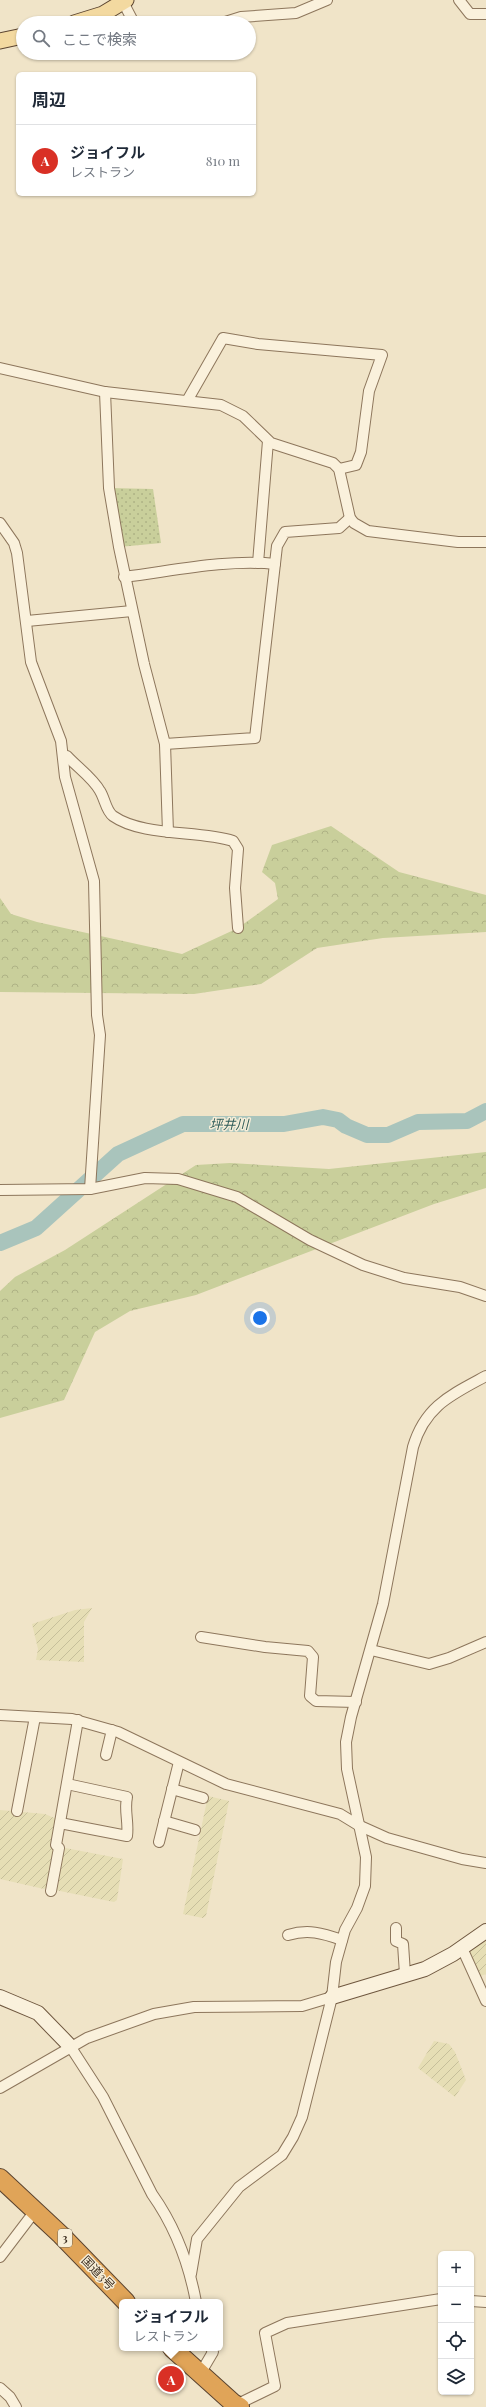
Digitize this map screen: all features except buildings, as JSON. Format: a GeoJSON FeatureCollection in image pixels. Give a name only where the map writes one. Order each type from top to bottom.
{"type":"FeatureCollection","features":[{"type":"Feature","properties":{"kind":"highway","name":"国道3号"},"geometry":{"type":"LineString","coordinates":[[0,2178],[123,2299]]}},
{"type":"Feature","properties":{"kind":"highway"},"geometry":{"type":"LineString","coordinates":[[175,2351],[238,2406]]}},
{"type":"Feature","properties":{"kind":"main road"},"geometry":{"type":"LineString","coordinates":[[97,16],[103,14],[124,1]]}},
{"type":"Feature","properties":{"kind":"main road"},"geometry":{"type":"LineString","coordinates":[[0,41],[16,38]]}},
{"type":"Feature","properties":{"kind":"street"},"geometry":{"type":"LineString","coordinates":[[255,16],[296,13],[327,0]]}},
{"type":"Feature","properties":{"kind":"street"},"geometry":{"type":"LineString","coordinates":[[459,0],[470,14],[486,14]]}},
{"type":"Feature","properties":{"kind":"street"},"geometry":{"type":"LineString","coordinates":[[124,1],[131,16]]}},
{"type":"Feature","properties":{"kind":"street"},"geometry":{"type":"LineString","coordinates":[[186,401],[223,338],[258,344],[382,355],[369,391],[361,452],[356,465],[339,469]]}},
{"type":"Feature","properties":{"kind":"street"},"geometry":{"type":"LineString","coordinates":[[0,368],[105,392],[228,407],[250,422],[268,440],[287,449],[324,459],[333,463],[339,469],[350,518],[354,523],[368,531],[451,542],[486,542]]}},
{"type":"Feature","properties":{"kind":"street"},"geometry":{"type":"LineString","coordinates":[[105,392],[109,488],[124,577],[165,744],[168,832]]}},
{"type":"Feature","properties":{"kind":"street"},"geometry":{"type":"LineString","coordinates":[[258,563],[268,440]]}},
{"type":"Feature","properties":{"kind":"street"},"geometry":{"type":"LineString","coordinates":[[165,744],[255,738],[277,546],[285,532],[339,528],[350,518]]}},
{"type":"Feature","properties":{"kind":"street"},"geometry":{"type":"LineString","coordinates":[[0,523],[14,543],[17,553],[27,621],[31,662],[61,741],[65,777],[94,882],[96,899],[96,1015],[100,1035],[90,1189]]}},
{"type":"Feature","properties":{"kind":"street"},"geometry":{"type":"LineString","coordinates":[[124,577],[207,566],[258,563],[275,564]]}},
{"type":"Feature","properties":{"kind":"street"},"geometry":{"type":"LineString","coordinates":[[27,621],[132,611]]}},
{"type":"Feature","properties":{"kind":"street"},"geometry":{"type":"LineString","coordinates":[[63,754],[67,756],[96,786],[113,816],[130,823],[168,832],[217,837],[233,841],[237,845],[235,888],[238,928]]}},
{"type":"Feature","properties":{"kind":"street"},"geometry":{"type":"LineString","coordinates":[[0,1190],[90,1189],[146,1178],[178,1179],[200,1184],[237,1197],[310,1240],[363,1265],[404,1278],[460,1286],[486,1296]]}},
{"type":"Feature","properties":{"kind":"street"},"geometry":{"type":"LineString","coordinates":[[191,2274],[197,2239],[239,2187],[282,2155],[293,2137],[302,2117],[332,1997],[336,1962],[342,1940],[366,1886],[366,1857],[347,1769],[346,1742],[383,1604],[406,1476],[417,1432],[430,1412],[444,1400],[486,1376]]}},
{"type":"Feature","properties":{"kind":"street"},"geometry":{"type":"LineString","coordinates":[[201,1637],[264,1647],[308,1650],[313,1657],[310,1696],[316,1701],[356,1702]]}},
{"type":"Feature","properties":{"kind":"street"},"geometry":{"type":"LineString","coordinates":[[371,1650],[429,1664],[449,1658],[486,1642]]}},
{"type":"Feature","properties":{"kind":"street"},"geometry":{"type":"LineString","coordinates":[[0,1715],[78,1720],[112,1730],[226,1784],[340,1814],[358,1825],[387,1838],[462,1859],[486,1863]]}},
{"type":"Feature","properties":{"kind":"street"},"geometry":{"type":"LineString","coordinates":[[17,1811],[35,1717]]}},
{"type":"Feature","properties":{"kind":"street"},"geometry":{"type":"LineString","coordinates":[[51,1891],[59,1848],[56,1845],[78,1720]]}},
{"type":"Feature","properties":{"kind":"street"},"geometry":{"type":"LineString","coordinates":[[106,1756],[112,1730]]}},
{"type":"Feature","properties":{"kind":"street"},"geometry":{"type":"LineString","coordinates":[[159,1842],[179,1762]]}},
{"type":"Feature","properties":{"kind":"street"},"geometry":{"type":"LineString","coordinates":[[60,1822],[127,1836],[128,1823],[124,1811],[127,1798],[67,1784]]}},
{"type":"Feature","properties":{"kind":"street"},"geometry":{"type":"LineString","coordinates":[[172,1789],[203,1798]]}},
{"type":"Feature","properties":{"kind":"street"},"geometry":{"type":"LineString","coordinates":[[164,1821],[195,1830]]}},
{"type":"Feature","properties":{"kind":"street"},"geometry":{"type":"LineString","coordinates":[[396,1928],[396,1941],[403,1944],[405,1974]]}},
{"type":"Feature","properties":{"kind":"street"},"geometry":{"type":"LineString","coordinates":[[288,1935],[301,1931],[319,1932],[342,1940]]}},
{"type":"Feature","properties":{"kind":"street"},"geometry":{"type":"LineString","coordinates":[[0,2088],[70,2046],[154,2014],[194,2007],[302,2006],[425,1969],[462,1948],[486,1931]]}},
{"type":"Feature","properties":{"kind":"street"},"geometry":{"type":"LineString","coordinates":[[462,1948],[486,2001]]}},
{"type":"Feature","properties":{"kind":"street"},"geometry":{"type":"LineString","coordinates":[[0,1997],[38,2013],[70,2046],[103,2097],[152,2194],[162,2208],[191,2274],[195,2299]]}},
{"type":"Feature","properties":{"kind":"street"},"geometry":{"type":"LineString","coordinates":[[0,2257],[35,2211]]}},
{"type":"Feature","properties":{"kind":"street"},"geometry":{"type":"LineString","coordinates":[[238,2406],[275,2386],[265,2333],[287,2322],[438,2299]]}},
{"type":"Feature","properties":{"kind":"street"},"geometry":{"type":"LineString","coordinates":[[474,2301],[486,2302]]}},
{"type":"Feature","properties":{"kind":"street"},"geometry":{"type":"LineString","coordinates":[[200,2374],[213,2351]]}},
{"type":"Feature","properties":{"kind":"street"},"geometry":{"type":"LineString","coordinates":[[0,2388],[10,2397],[16,2407]]}},
{"type":"Feature","properties":{"kind":"shaded area"},"geometry":{"type":"Polygon","coordinates":[[[92,1608],[84,1622],[84,1662],[36,1660],[38,1649],[32,1624],[75,1610],[92,1608]]]}},
{"type":"Feature","properties":{"kind":"shaded area"},"geometry":{"type":"Polygon","coordinates":[[[208,1796],[229,1801],[206,1916],[203,1918],[183,1914],[208,1796]]]}},
{"type":"Feature","properties":{"kind":"shaded area"},"geometry":{"type":"Polygon","coordinates":[[[0,1810],[45,1814],[59,1820],[50,1885],[44,1889],[0,1879],[0,1810]]]}},
{"type":"Feature","properties":{"kind":"shaded area"},"geometry":{"type":"Polygon","coordinates":[[[60,1847],[123,1859],[117,1900],[114,1902],[55,1890],[60,1847]]]}},
{"type":"Feature","properties":{"kind":"shaded area"},"geometry":{"type":"Polygon","coordinates":[[[486,1936],[486,1974],[478,1977],[465,1949],[486,1936]]]}},
{"type":"Feature","properties":{"kind":"shaded area"},"geometry":{"type":"Polygon","coordinates":[[[434,2041],[449,2044],[455,2052],[466,2080],[455,2097],[418,2068],[434,2041]]]}},
{"type":"Feature","properties":{"kind":"green space"},"geometry":{"type":"Polygon","coordinates":[[[109,488],[153,489],[161,543],[119,547],[109,488]]]}},
{"type":"Feature","properties":{"kind":"green space"},"geometry":{"type":"Polygon","coordinates":[[[331,826],[399,872],[486,895],[486,932],[383,938],[317,948],[261,984],[194,994],[0,992],[0,898],[11,914],[37,922],[182,954],[238,928],[278,899],[275,883],[262,872],[272,845],[331,826]]]}},
{"type":"Feature","properties":{"kind":"green space"},"geometry":{"type":"Polygon","coordinates":[[[486,1152],[486,1188],[434,1204],[196,1295],[130,1311],[95,1332],[64,1400],[0,1418],[0,1291],[15,1277],[65,1250],[196,1165],[230,1163],[329,1169],[486,1152]]]}},
{"type":"Feature","properties":{"kind":"waterway","name":"坪井川"},"geometry":{"type":"LineString","coordinates":[[0,1243],[36,1228],[118,1154],[183,1124],[284,1124],[323,1117],[338,1120],[346,1126],[367,1135],[388,1135],[418,1122],[467,1121],[486,1111]]}},
{"type":"Feature","properties":{"kind":"place","name":"ジョイフル"},"geometry":{"type":"Point","coordinates":[171,2379]}}]}
